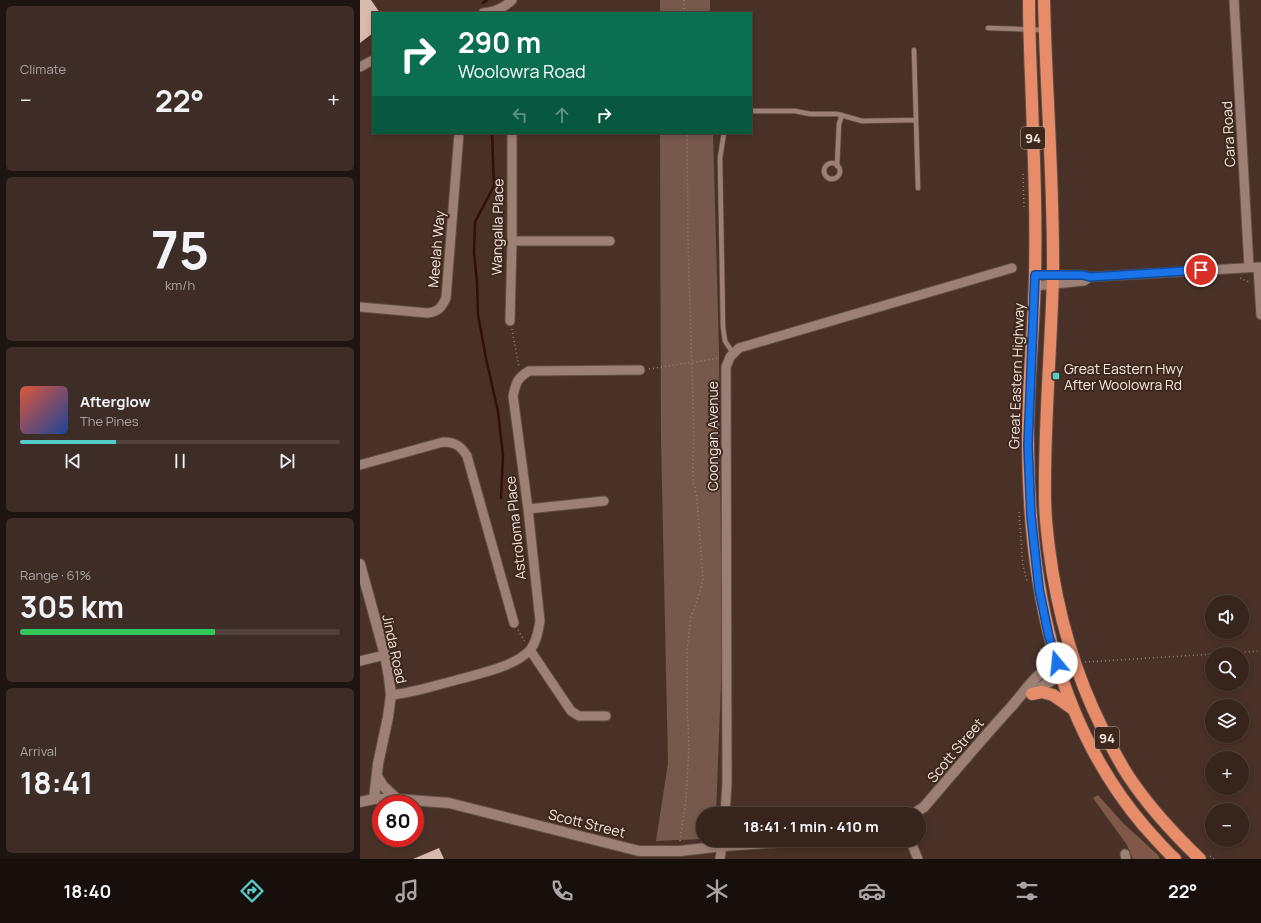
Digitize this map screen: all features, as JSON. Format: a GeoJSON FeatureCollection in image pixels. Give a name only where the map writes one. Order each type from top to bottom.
{"type":"FeatureCollection","features":[{"type":"Feature","properties":{"kind":"highway","name":"Great Eastern Highway"},"geometry":{"type":"LineString","coordinates":[[1029,0],[1035,281],[1028,445],[1031,516],[1039,589],[1049,637],[1057,663],[1073,709],[1090,746],[1115,788],[1128,806],[1166,851],[1175,859]]}},
{"type":"Feature","properties":{"kind":"highway","name":"94"},"geometry":{"type":"LineString","coordinates":[[1044,0],[1050,157],[1052,280],[1045,500],[1051,565],[1057,598],[1076,663],[1094,711],[1116,756],[1129,777],[1165,823],[1204,856]]}},
{"type":"Feature","properties":{"kind":"highway"},"geometry":{"type":"LineString","coordinates":[[1032,694],[1042,692],[1053,695],[1073,709]]}},
{"type":"Feature","properties":{"kind":"main road","name":"Jinda Road"},"geometry":{"type":"LineString","coordinates":[[360,564],[385,655],[389,677],[390,695],[388,717],[378,764],[377,776],[367,801]]}},
{"type":"Feature","properties":{"kind":"main road","name":"Scott Street"},"geometry":{"type":"LineString","coordinates":[[924,807],[984,736],[1016,701],[1026,687],[1039,675],[1057,663],[1076,663]]}},
{"type":"Feature","properties":{"kind":"main road","name":"Scott Street"},"geometry":{"type":"LineString","coordinates":[[1016,701],[1032,694],[1076,663]]}},
{"type":"Feature","properties":{"kind":"main road","name":"Jinda Road"},"geometry":{"type":"LineString","coordinates":[[367,801],[373,767],[378,764]]}},
{"type":"Feature","properties":{"kind":"main road"},"geometry":{"type":"LineString","coordinates":[[377,776],[383,786],[393,795]]}},
{"type":"Feature","properties":{"kind":"main road","name":"Scott Street"},"geometry":{"type":"LineString","coordinates":[[424,801],[449,802],[638,855],[680,851],[702,847]]}},
{"type":"Feature","properties":{"kind":"street","name":"Cara Road"},"geometry":{"type":"LineString","coordinates":[[1234,0],[1261,315]]}},
{"type":"Feature","properties":{"kind":"street"},"geometry":{"type":"LineString","coordinates":[[492,12],[510,6]]}},
{"type":"Feature","properties":{"kind":"street"},"geometry":{"type":"LineString","coordinates":[[360,67],[372,61]]}},
{"type":"Feature","properties":{"kind":"street","name":"Meelah Way"},"geometry":{"type":"LineString","coordinates":[[360,307],[428,313],[438,310],[443,305],[446,298],[459,134]]}},
{"type":"Feature","properties":{"kind":"street","name":"Wangalla Place"},"geometry":{"type":"LineString","coordinates":[[510,321],[512,134]]}},
{"type":"Feature","properties":{"kind":"street"},"geometry":{"type":"LineString","coordinates":[[512,241],[610,241]]}},
{"type":"Feature","properties":{"kind":"street"},"geometry":{"type":"LineString","coordinates":[[1035,281],[1083,275],[1090,277],[1256,267]]}},
{"type":"Feature","properties":{"kind":"street"},"geometry":{"type":"LineString","coordinates":[[731,355],[739,348],[1012,268]]}},
{"type":"Feature","properties":{"kind":"street","name":"Coongan Avenue"},"geometry":{"type":"LineString","coordinates":[[726,807],[728,783],[726,367],[731,355]]}},
{"type":"Feature","properties":{"kind":"street"},"geometry":{"type":"LineString","coordinates":[[521,376],[529,371],[640,370]]}},
{"type":"Feature","properties":{"kind":"street","name":"Astroloma Place"},"geometry":{"type":"LineString","coordinates":[[521,376],[516,384],[513,396],[528,509],[540,621],[537,637],[530,650]]}},
{"type":"Feature","properties":{"kind":"street"},"geometry":{"type":"LineString","coordinates":[[360,464],[444,442],[451,442],[458,445],[463,450],[467,456],[514,623]]}},
{"type":"Feature","properties":{"kind":"street"},"geometry":{"type":"LineString","coordinates":[[528,509],[604,501]]}},
{"type":"Feature","properties":{"kind":"street"},"geometry":{"type":"LineString","coordinates":[[390,695],[406,693],[499,668],[530,650],[571,711],[579,716],[606,716]]}},
{"type":"Feature","properties":{"kind":"street"},"geometry":{"type":"LineString","coordinates":[[360,661],[385,655]]}},
{"type":"Feature","properties":{"kind":"street"},"geometry":{"type":"LineString","coordinates":[[720,859],[722,847]]}},
{"type":"Feature","properties":{"kind":"street"},"geometry":{"type":"LineString","coordinates":[[913,847],[918,859]]}},
{"type":"Feature","properties":{"kind":"lane"},"geometry":{"type":"LineString","coordinates":[[988,28],[1045,30]]}},
{"type":"Feature","properties":{"kind":"lane"},"geometry":{"type":"LineString","coordinates":[[914,50],[918,188]]}},
{"type":"Feature","properties":{"kind":"lane"},"geometry":{"type":"LineString","coordinates":[[752,111],[795,111],[810,114],[834,114],[862,121],[916,120]]}},
{"type":"Feature","properties":{"kind":"lane"},"geometry":{"type":"LineString","coordinates":[[837,166],[839,124],[842,115]]}},
{"type":"Feature","properties":{"kind":"lane"},"geometry":{"type":"LineString","coordinates":[[724,134],[720,158],[723,328],[725,341],[731,355]]}},
{"type":"Feature","properties":{"kind":"path"},"geometry":{"type":"LineString","coordinates":[[684,0],[684,12]]}},
{"type":"Feature","properties":{"kind":"path"},"geometry":{"type":"LineString","coordinates":[[680,851],[680,835],[686,800],[689,746],[687,650],[691,617],[703,580],[698,499],[693,479],[692,459],[694,436],[688,243],[687,134]]}},
{"type":"Feature","properties":{"kind":"path"},"geometry":{"type":"LineString","coordinates":[[1236,276],[1244,281],[1259,284]]}},
{"type":"Feature","properties":{"kind":"path"},"geometry":{"type":"LineString","coordinates":[[510,321],[521,376]]}},
{"type":"Feature","properties":{"kind":"path"},"geometry":{"type":"LineString","coordinates":[[640,370],[692,364],[731,355]]}},
{"type":"Feature","properties":{"kind":"path"},"geometry":{"type":"LineString","coordinates":[[514,623],[530,650]]}},
{"type":"Feature","properties":{"kind":"path"},"geometry":{"type":"LineString","coordinates":[[1076,663],[1261,651]]}},
{"type":"Feature","properties":{"kind":"path"},"geometry":{"type":"LineString","coordinates":[[1204,856],[1214,859]]}},
{"type":"Feature","properties":{"kind":"shaded area"},"geometry":{"type":"Polygon","coordinates":[[[660,0],[710,0],[710,12],[660,12],[660,0]]]}},
{"type":"Feature","properties":{"kind":"shaded area"},"geometry":{"type":"Polygon","coordinates":[[[660,134],[713,134],[719,351],[722,658],[716,807],[696,807],[696,839],[656,841],[668,763],[661,439],[660,134]]]}},
{"type":"Feature","properties":{"kind":"shaded area"},"geometry":{"type":"Polygon","coordinates":[[[1098,795],[1123,823],[1158,855],[1160,859],[1133,859],[1127,845],[1093,798],[1098,795]]]}},
{"type":"Feature","properties":{"kind":"building"},"geometry":{"type":"Polygon","coordinates":[[[360,0],[371,0],[379,12],[372,12],[372,34],[360,43],[360,0]]]}},
{"type":"Feature","properties":{"kind":"building"},"geometry":{"type":"Polygon","coordinates":[[[439,848],[444,859],[413,859],[439,848]]]}},
{"type":"Feature","properties":{"kind":"waterway"},"geometry":{"type":"LineString","coordinates":[[483,3],[487,0]]}},
{"type":"Feature","properties":{"kind":"waterway"},"geometry":{"type":"LineString","coordinates":[[492,134],[494,186],[475,222],[474,253],[478,315],[498,412],[503,455],[501,498]]}},
{"type":"Feature","properties":{"kind":"place","name":"Great Eastern Hwy After Woolowra Rd"},"geometry":{"type":"Point","coordinates":[1056,376]}},
{"type":"Feature","properties":{"kind":"route"},"geometry":{"type":"LineString","coordinates":[[1057,663],[1049,637],[1039,589],[1031,516],[1028,445],[1035,275],[1083,275],[1090,277],[1201,270]]}}]}
